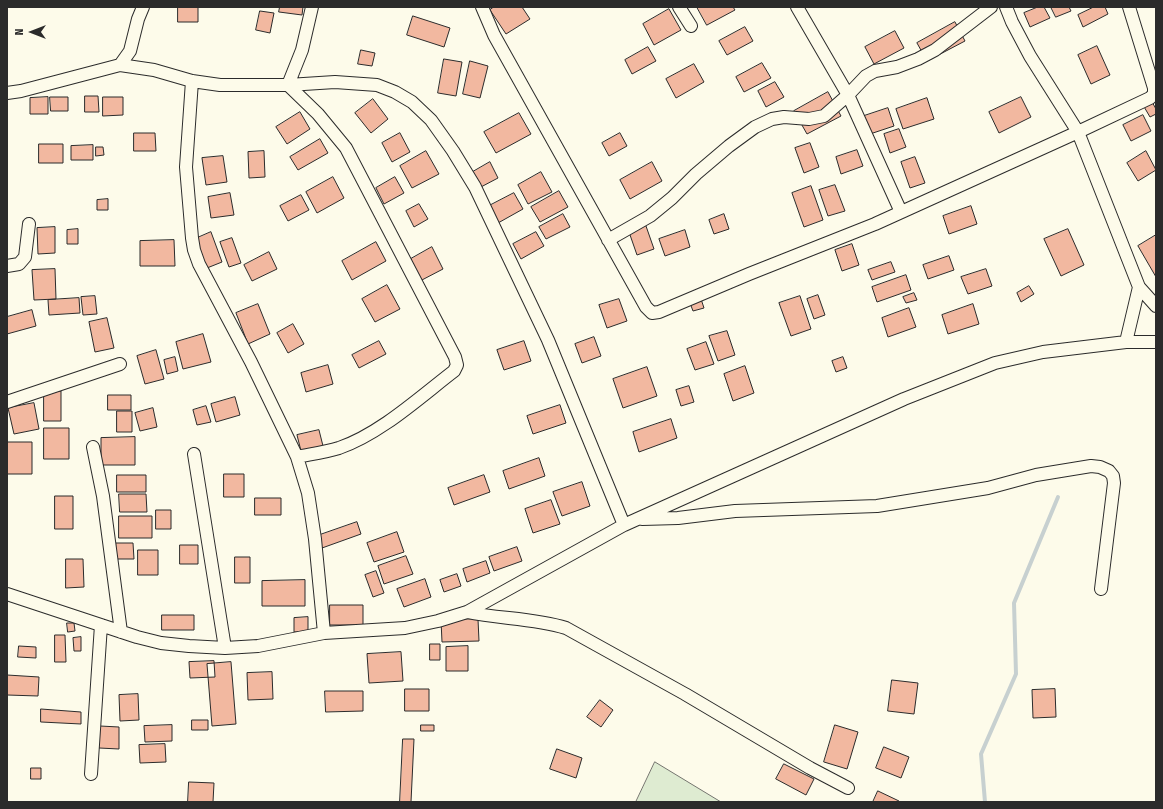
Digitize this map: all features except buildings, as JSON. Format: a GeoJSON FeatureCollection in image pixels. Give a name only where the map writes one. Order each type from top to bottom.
{"type":"FeatureCollection","features":[{"type":"Feature","properties":{"kind":"street"},"geometry":{"type":"LineString","coordinates":[[120,65],[130,51],[138,19],[143,7]]}},
{"type":"Feature","properties":{"kind":"street"},"geometry":{"type":"LineString","coordinates":[[288,85],[302,50],[312,7]]}},
{"type":"Feature","properties":{"kind":"street"},"geometry":{"type":"LineString","coordinates":[[482,7],[494,35],[646,307],[652,313],[659,312],[901,212],[1150,98],[1154,94],[1129,7]]}},
{"type":"Feature","properties":{"kind":"street"},"geometry":{"type":"LineString","coordinates":[[679,7],[691,26]]}},
{"type":"Feature","properties":{"kind":"street"},"geometry":{"type":"LineString","coordinates":[[797,7],[848,95],[901,212]]}},
{"type":"Feature","properties":{"kind":"street"},"geometry":{"type":"LineString","coordinates":[[608,240],[650,216],[729,146],[755,127],[772,119],[784,117],[809,119],[824,116],[848,95],[866,76],[875,71],[897,67],[918,59],[935,50],[991,7]]}},
{"type":"Feature","properties":{"kind":"street"},"geometry":{"type":"LineString","coordinates":[[1006,7],[1012,22],[1030,56],[1078,132],[1139,287],[1156,306]]}},
{"type":"Feature","properties":{"kind":"street"},"geometry":{"type":"LineString","coordinates":[[7,94],[21,92],[120,65],[154,70],[192,81],[220,85],[288,85],[335,82],[377,85],[395,92],[412,102],[431,120],[453,151],[475,187],[545,334],[624,525]]}},
{"type":"Feature","properties":{"kind":"street"},"geometry":{"type":"LineString","coordinates":[[192,81],[186,167],[194,250],[199,264],[251,362],[297,457],[308,493],[315,539],[324,633]]}},
{"type":"Feature","properties":{"kind":"street"},"geometry":{"type":"LineString","coordinates":[[288,85],[318,114],[346,148],[455,357],[457,365],[454,371],[375,431],[341,447],[297,457]]}},
{"type":"Feature","properties":{"kind":"street"},"geometry":{"type":"LineString","coordinates":[[7,266],[19,264],[25,257],[29,224]]}},
{"type":"Feature","properties":{"kind":"street"},"geometry":{"type":"LineString","coordinates":[[1126,342],[1139,287]]}},
{"type":"Feature","properties":{"kind":"street"},"geometry":{"type":"LineString","coordinates":[[7,594],[121,632],[161,643],[189,646],[225,648],[258,646],[324,633],[405,628],[438,621],[467,612],[624,525],[904,399],[995,363],[1043,352],[1126,342],[1156,342]]}},
{"type":"Feature","properties":{"kind":"street"},"geometry":{"type":"LineString","coordinates":[[7,402],[120,364]]}},
{"type":"Feature","properties":{"kind":"street"},"geometry":{"type":"LineString","coordinates":[[93,447],[104,496],[121,632]]}},
{"type":"Feature","properties":{"kind":"street"},"geometry":{"type":"LineString","coordinates":[[194,454],[225,648]]}},
{"type":"Feature","properties":{"kind":"street"},"geometry":{"type":"LineString","coordinates":[[639,519],[664,519],[735,511],[877,506],[988,488],[1036,475],[1073,468],[1091,466],[1100,467],[1109,471],[1113,476],[1114,483],[1101,589]]}},
{"type":"Feature","properties":{"kind":"street"},"geometry":{"type":"LineString","coordinates":[[467,612],[543,622],[566,628],[684,694],[810,768],[848,788]]}},
{"type":"Feature","properties":{"kind":"street"},"geometry":{"type":"LineString","coordinates":[[91,774],[101,625]]}},
{"type":"Feature","properties":{"kind":"green space"},"geometry":{"type":"Polygon","coordinates":[[[655,762],[721,802],[636,802],[655,762]]]}},
{"type":"Feature","properties":{"kind":"waterway"},"geometry":{"type":"LineString","coordinates":[[985,802],[981,754],[1016,674],[1014,603],[1058,497]]}}]}
